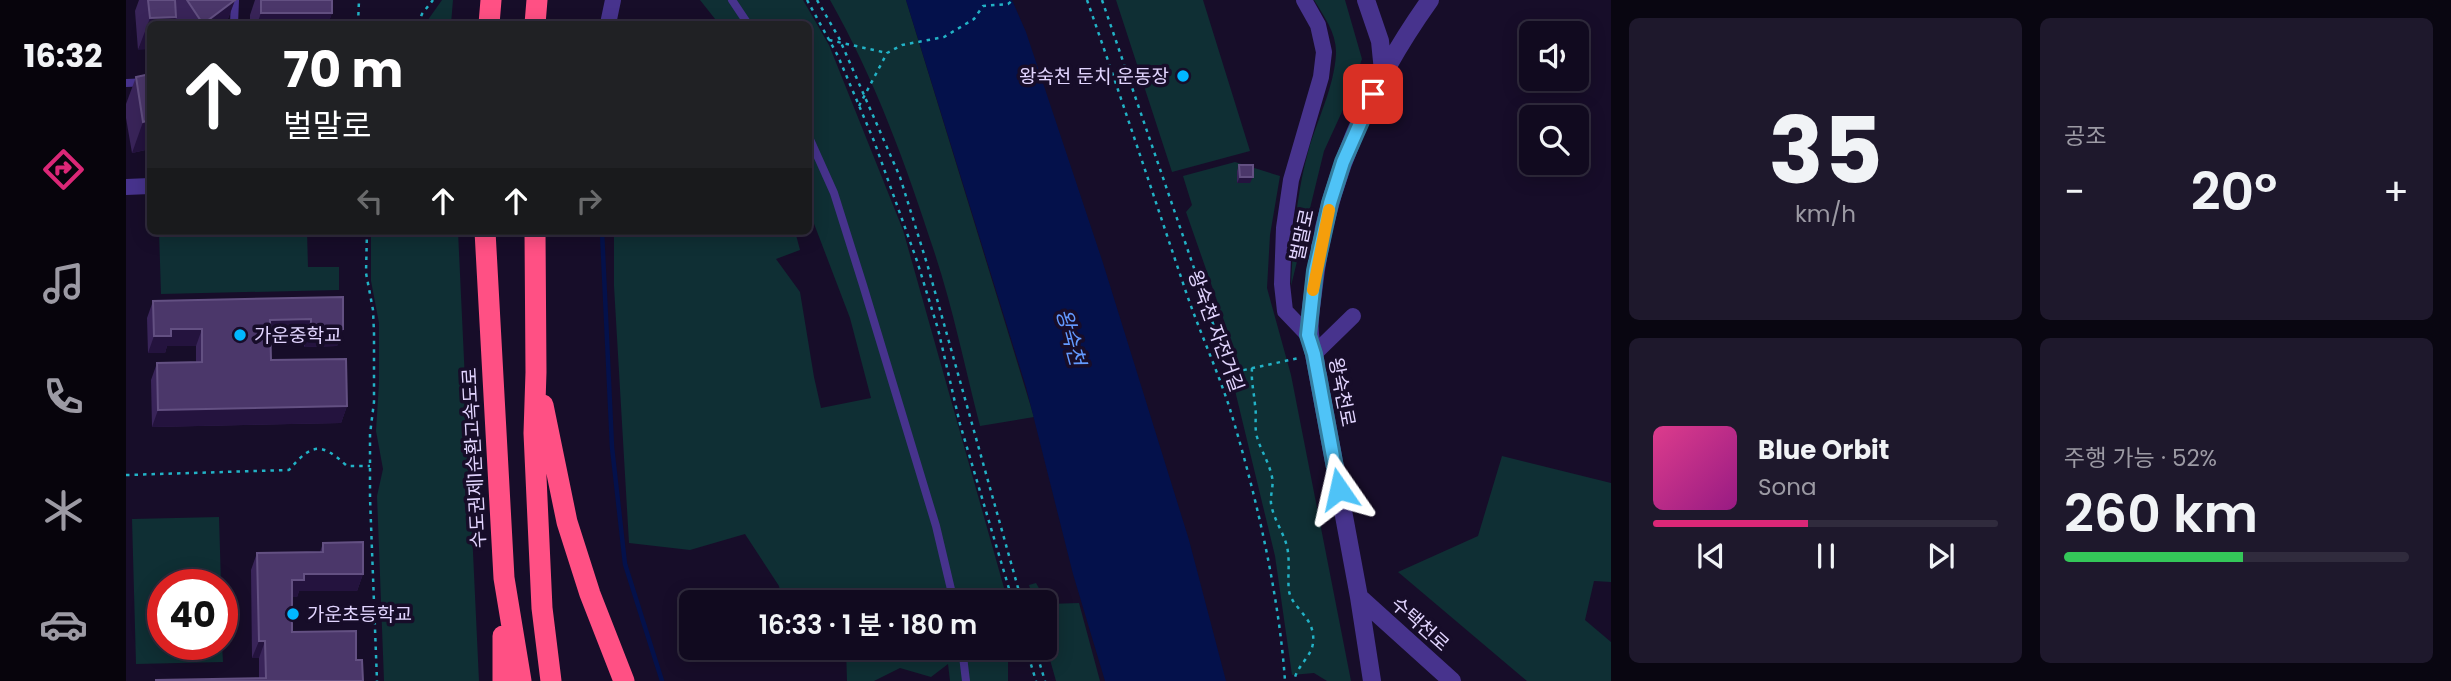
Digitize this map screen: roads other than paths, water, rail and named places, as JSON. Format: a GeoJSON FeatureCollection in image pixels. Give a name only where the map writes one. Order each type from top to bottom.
{"type":"FeatureCollection","features":[{"type":"Feature","properties":{"kind":"highway"},"geometry":{"type":"LineString","coordinates":[[489,21],[491,0]]}},
{"type":"Feature","properties":{"kind":"highway"},"geometry":{"type":"LineString","coordinates":[[535,21],[537,0]]}},
{"type":"Feature","properties":{"kind":"highway","name":"수도권제1순환고속도로"},"geometry":{"type":"LineString","coordinates":[[485,235],[504,578],[521,681]]}},
{"type":"Feature","properties":{"kind":"highway"},"geometry":{"type":"LineString","coordinates":[[535,235],[534,433],[542,608],[551,681]]}},
{"type":"Feature","properties":{"kind":"highway"},"geometry":{"type":"LineString","coordinates":[[536,372],[567,522],[594,605],[624,681]]}},
{"type":"Feature","properties":{"kind":"highway"},"geometry":{"type":"LineString","coordinates":[[503,681],[504,578]]}},
{"type":"Feature","properties":{"kind":"street"},"geometry":{"type":"LineString","coordinates":[[609,21],[613,0]]}},
{"type":"Feature","properties":{"kind":"street","name":"왕숙천로"},"geometry":{"type":"LineString","coordinates":[[1304,0],[1318,25],[1324,52],[1321,77],[1292,180],[1284,228],[1282,284],[1285,311],[1308,335],[1314,354],[1359,597],[1371,681]]}},
{"type":"Feature","properties":{"kind":"street"},"geometry":{"type":"LineString","coordinates":[[1366,0],[1380,41],[1383,71]]}},
{"type":"Feature","properties":{"kind":"street","name":"벌말로"},"geometry":{"type":"LineString","coordinates":[[1308,335],[1315,271],[1330,203],[1343,162],[1383,71],[1429,0]]}},
{"type":"Feature","properties":{"kind":"street"},"geometry":{"type":"LineString","coordinates":[[126,187],[147,186]]}},
{"type":"Feature","properties":{"kind":"street"},"geometry":{"type":"LineString","coordinates":[[1314,354],[1353,316]]}},
{"type":"Feature","properties":{"kind":"street","name":"수택천로"},"geometry":{"type":"LineString","coordinates":[[1359,597],[1452,681]]}},
{"type":"Feature","properties":{"kind":"lane"},"geometry":{"type":"LineString","coordinates":[[234,21],[235,0]]}},
{"type":"Feature","properties":{"kind":"lane"},"geometry":{"type":"LineString","coordinates":[[732,0],[746,21]]}},
{"type":"Feature","properties":{"kind":"lane"},"geometry":{"type":"LineString","coordinates":[[126,82],[147,82]]}},
{"type":"Feature","properties":{"kind":"lane"},"geometry":{"type":"LineString","coordinates":[[812,144],[834,193],[863,285],[936,526],[951,590]]}},
{"type":"Feature","properties":{"kind":"lane"},"geometry":{"type":"LineString","coordinates":[[963,660],[966,681]]}},
{"type":"Feature","properties":{"kind":"water","name":"왕숙천"},"geometry":{"type":"Polygon","coordinates":[[[906,0],[1012,0],[1026,32],[1103,263],[1189,540],[1226,681],[1105,681],[1073,574],[1026,387],[906,0]]]}},
{"type":"Feature","properties":{"kind":"waterway"},"geometry":{"type":"LineString","coordinates":[[602,235],[612,447],[625,564],[662,681]]}},
{"type":"Feature","properties":{"kind":"place","name":"왕숙천 둔치 운동장"},"geometry":{"type":"Point","coordinates":[1183,76]}},
{"type":"Feature","properties":{"kind":"place","name":"가운중학교"},"geometry":{"type":"Point","coordinates":[240,335]}},
{"type":"Feature","properties":{"kind":"place","name":"가운초등학교"},"geometry":{"type":"Point","coordinates":[293,614]}}]}
